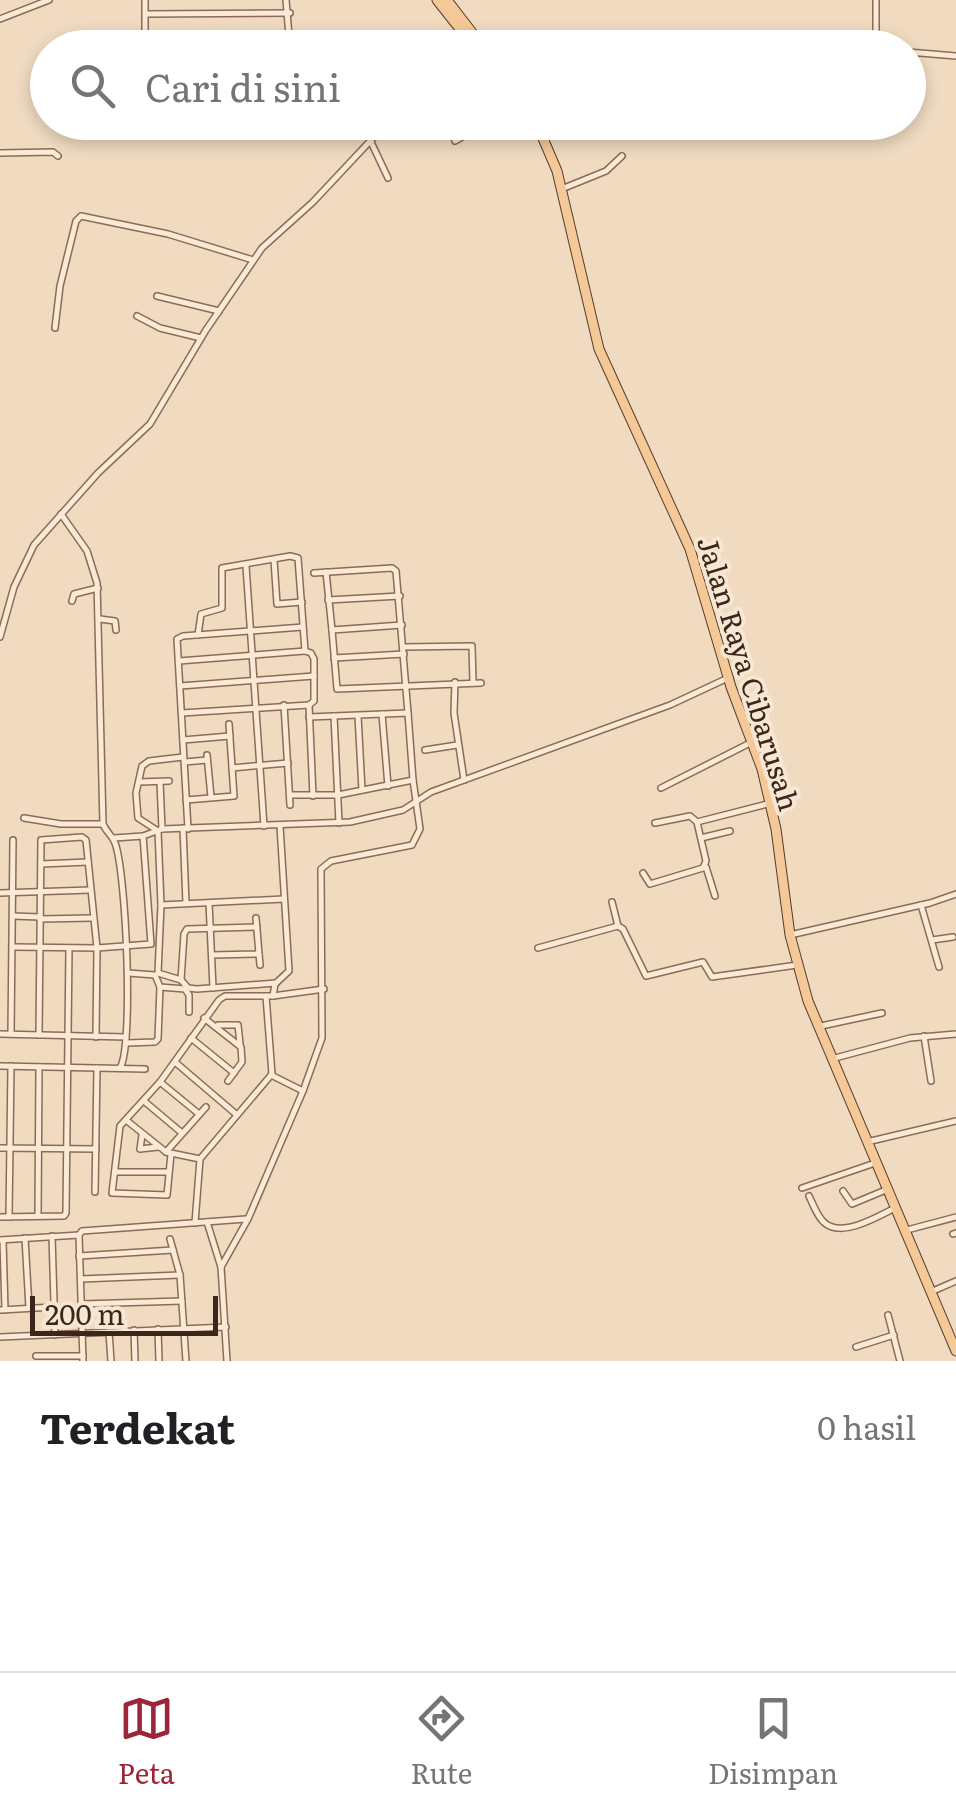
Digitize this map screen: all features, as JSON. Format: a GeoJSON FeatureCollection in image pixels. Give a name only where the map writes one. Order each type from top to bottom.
{"type":"FeatureCollection","features":[{"type":"Feature","properties":{"kind":"main road"},"geometry":{"type":"LineString","coordinates":[[437,0],[463,30]]}},
{"type":"Feature","properties":{"kind":"main road"},"geometry":{"type":"LineString","coordinates":[[446,0],[466,30]]}},
{"type":"Feature","properties":{"kind":"main road","name":"Jalan Raya Cibarusah"},"geometry":{"type":"LineString","coordinates":[[545,140],[557,171],[599,349],[690,550],[753,742],[771,803],[791,934],[808,1000],[956,1348]]}},
{"type":"Feature","properties":{"kind":"main road","name":"Jalan Raya Cibarusah"},"geometry":{"type":"LineString","coordinates":[[547,140],[564,188],[601,348],[686,534],[731,682]]}},
{"type":"Feature","properties":{"kind":"main road","name":"Jalan Raya Cibarusah"},"geometry":{"type":"LineString","coordinates":[[738,701],[773,802],[791,934],[806,988],[956,1348]]}},
{"type":"Feature","properties":{"kind":"street"},"geometry":{"type":"LineString","coordinates":[[0,19],[48,0]]}},
{"type":"Feature","properties":{"kind":"street"},"geometry":{"type":"LineString","coordinates":[[145,0],[146,30]]}},
{"type":"Feature","properties":{"kind":"street"},"geometry":{"type":"LineString","coordinates":[[286,0],[290,30]]}},
{"type":"Feature","properties":{"kind":"street"},"geometry":{"type":"LineString","coordinates":[[876,0],[876,30]]}},
{"type":"Feature","properties":{"kind":"street"},"geometry":{"type":"LineString","coordinates":[[146,14],[290,14]]}},
{"type":"Feature","properties":{"kind":"street"},"geometry":{"type":"LineString","coordinates":[[926,54],[956,56]]}},
{"type":"Feature","properties":{"kind":"street"},"geometry":{"type":"LineString","coordinates":[[0,636],[26,557],[98,473],[150,424],[253,260],[372,142],[388,178]]}},
{"type":"Feature","properties":{"kind":"street"},"geometry":{"type":"LineString","coordinates":[[0,153],[53,152],[58,156]]}},
{"type":"Feature","properties":{"kind":"street"},"geometry":{"type":"LineString","coordinates":[[564,188],[606,171],[622,156]]}},
{"type":"Feature","properties":{"kind":"street"},"geometry":{"type":"LineString","coordinates":[[55,328],[60,286],[79,217],[168,234],[253,260]]}},
{"type":"Feature","properties":{"kind":"street"},"geometry":{"type":"LineString","coordinates":[[158,296],[219,310]]}},
{"type":"Feature","properties":{"kind":"street"},"geometry":{"type":"LineString","coordinates":[[137,316],[160,328],[201,338]]}},
{"type":"Feature","properties":{"kind":"street"},"geometry":{"type":"LineString","coordinates":[[61,514],[90,556],[98,588],[103,824],[113,838],[127,948],[126,1058],[120,1068]]}},
{"type":"Feature","properties":{"kind":"street"},"geometry":{"type":"LineString","coordinates":[[198,635],[201,614],[222,608],[221,569],[298,558],[305,651]]}},
{"type":"Feature","properties":{"kind":"street"},"geometry":{"type":"LineString","coordinates":[[274,560],[277,604],[302,602]]}},
{"type":"Feature","properties":{"kind":"street"},"geometry":{"type":"LineString","coordinates":[[246,566],[264,826]]}},
{"type":"Feature","properties":{"kind":"street"},"geometry":{"type":"LineString","coordinates":[[221,1267],[248,1219],[304,1091],[322,1038],[321,869],[331,860],[412,845],[420,829],[398,575],[392,568],[314,572]]}},
{"type":"Feature","properties":{"kind":"street"},"geometry":{"type":"LineString","coordinates":[[326,572],[337,689],[481,682]]}},
{"type":"Feature","properties":{"kind":"street"},"geometry":{"type":"LineString","coordinates":[[72,601],[76,594],[98,588]]}},
{"type":"Feature","properties":{"kind":"street"},"geometry":{"type":"LineString","coordinates":[[328,600],[400,596]]}},
{"type":"Feature","properties":{"kind":"street"},"geometry":{"type":"LineString","coordinates":[[100,619],[114,621],[116,630]]}},
{"type":"Feature","properties":{"kind":"street"},"geometry":{"type":"LineString","coordinates":[[332,630],[402,624]]}},
{"type":"Feature","properties":{"kind":"street"},"geometry":{"type":"LineString","coordinates":[[186,903],[186,800],[177,639],[304,627]]}},
{"type":"Feature","properties":{"kind":"street"},"geometry":{"type":"LineString","coordinates":[[334,658],[472,646],[473,682]]}},
{"type":"Feature","properties":{"kind":"street"},"geometry":{"type":"LineString","coordinates":[[178,662],[305,651],[313,654],[314,701],[308,705],[182,712]]}},
{"type":"Feature","properties":{"kind":"street"},"geometry":{"type":"LineString","coordinates":[[180,686],[314,676]]}},
{"type":"Feature","properties":{"kind":"street"},"geometry":{"type":"LineString","coordinates":[[455,682],[457,745],[464,780]]}},
{"type":"Feature","properties":{"kind":"street"},"geometry":{"type":"LineString","coordinates":[[113,838],[186,828],[339,823],[417,809],[427,794],[731,682]]}},
{"type":"Feature","properties":{"kind":"street"},"geometry":{"type":"LineString","coordinates":[[284,705],[290,805]]}},
{"type":"Feature","properties":{"kind":"street"},"geometry":{"type":"LineString","coordinates":[[308,705],[313,796]]}},
{"type":"Feature","properties":{"kind":"street"},"geometry":{"type":"LineString","coordinates":[[309,717],[408,713]]}},
{"type":"Feature","properties":{"kind":"street"},"geometry":{"type":"LineString","coordinates":[[382,714],[388,786]]}},
{"type":"Feature","properties":{"kind":"street"},"geometry":{"type":"LineString","coordinates":[[334,716],[339,823]]}},
{"type":"Feature","properties":{"kind":"street"},"geometry":{"type":"LineString","coordinates":[[358,716],[362,790]]}},
{"type":"Feature","properties":{"kind":"street"},"geometry":{"type":"LineString","coordinates":[[229,724],[235,809]]}},
{"type":"Feature","properties":{"kind":"street"},"geometry":{"type":"LineString","coordinates":[[183,740],[230,736]]}},
{"type":"Feature","properties":{"kind":"street"},"geometry":{"type":"LineString","coordinates":[[661,788],[753,742]]}},
{"type":"Feature","properties":{"kind":"street"},"geometry":{"type":"LineString","coordinates":[[425,750],[457,745]]}},
{"type":"Feature","properties":{"kind":"street"},"geometry":{"type":"LineString","coordinates":[[160,830],[138,818],[139,782],[145,762],[207,758],[211,798]]}},
{"type":"Feature","properties":{"kind":"street"},"geometry":{"type":"LineString","coordinates":[[232,768],[288,763]]}},
{"type":"Feature","properties":{"kind":"street"},"geometry":{"type":"LineString","coordinates":[[290,795],[338,796],[413,780]]}},
{"type":"Feature","properties":{"kind":"street"},"geometry":{"type":"LineString","coordinates":[[139,782],[169,781]]}},
{"type":"Feature","properties":{"kind":"street"},"geometry":{"type":"LineString","coordinates":[[160,782],[158,973],[181,980],[190,989],[276,984]]}},
{"type":"Feature","properties":{"kind":"street"},"geometry":{"type":"LineString","coordinates":[[186,800],[234,796]]}},
{"type":"Feature","properties":{"kind":"street"},"geometry":{"type":"LineString","coordinates":[[697,822],[771,803]]}},
{"type":"Feature","properties":{"kind":"street"},"geometry":{"type":"LineString","coordinates":[[655,823],[690,816],[697,822],[714,896]]}},
{"type":"Feature","properties":{"kind":"street"},"geometry":{"type":"LineString","coordinates":[[24,818],[60,824],[103,824]]}},
{"type":"Feature","properties":{"kind":"street"},"geometry":{"type":"LineString","coordinates":[[195,1223],[200,1160],[271,1076],[270,996],[289,971],[280,825]]}},
{"type":"Feature","properties":{"kind":"street"},"geometry":{"type":"LineString","coordinates":[[701,838],[730,832]]}},
{"type":"Feature","properties":{"kind":"street"},"geometry":{"type":"LineString","coordinates":[[0,954],[40,948],[127,948],[152,942],[143,836]]}},
{"type":"Feature","properties":{"kind":"street"},"geometry":{"type":"LineString","coordinates":[[40,1035],[40,840],[85,838],[97,948],[96,1037]]}},
{"type":"Feature","properties":{"kind":"street"},"geometry":{"type":"LineString","coordinates":[[11,1034],[13,840]]}},
{"type":"Feature","properties":{"kind":"street"},"geometry":{"type":"LineString","coordinates":[[41,864],[88,862]]}},
{"type":"Feature","properties":{"kind":"street"},"geometry":{"type":"LineString","coordinates":[[643,872],[650,884],[706,867]]}},
{"type":"Feature","properties":{"kind":"street"},"geometry":{"type":"LineString","coordinates":[[0,892],[90,890]]}},
{"type":"Feature","properties":{"kind":"street"},"geometry":{"type":"LineString","coordinates":[[791,934],[956,894]]}},
{"type":"Feature","properties":{"kind":"street"},"geometry":{"type":"LineString","coordinates":[[161,905],[284,898]]}},
{"type":"Feature","properties":{"kind":"street"},"geometry":{"type":"LineString","coordinates":[[612,902],[618,926]]}},
{"type":"Feature","properties":{"kind":"street"},"geometry":{"type":"LineString","coordinates":[[209,903],[213,988]]}},
{"type":"Feature","properties":{"kind":"street"},"geometry":{"type":"LineString","coordinates":[[921,905],[939,966]]}},
{"type":"Feature","properties":{"kind":"street"},"geometry":{"type":"LineString","coordinates":[[12,916],[93,918]]}},
{"type":"Feature","properties":{"kind":"street"},"geometry":{"type":"LineString","coordinates":[[256,918],[260,965]]}},
{"type":"Feature","properties":{"kind":"street"},"geometry":{"type":"LineString","coordinates":[[538,948],[618,926],[624,929],[646,976],[702,962],[712,978],[797,965]]}},
{"type":"Feature","properties":{"kind":"street"},"geometry":{"type":"LineString","coordinates":[[181,980],[185,931],[257,927]]}},
{"type":"Feature","properties":{"kind":"street"},"geometry":{"type":"LineString","coordinates":[[932,940],[954,937]]}},
{"type":"Feature","properties":{"kind":"street"},"geometry":{"type":"LineString","coordinates":[[0,1217],[66,1214],[69,948]]}},
{"type":"Feature","properties":{"kind":"street"},"geometry":{"type":"LineString","coordinates":[[212,955],[259,954]]}},
{"type":"Feature","properties":{"kind":"street"},"geometry":{"type":"LineString","coordinates":[[0,1034],[155,1042],[160,987],[155,975],[128,973]]}},
{"type":"Feature","properties":{"kind":"street"},"geometry":{"type":"LineString","coordinates":[[160,987],[185,989],[189,995],[188,1012]]}},
{"type":"Feature","properties":{"kind":"street"},"geometry":{"type":"LineString","coordinates":[[167,1195],[114,1196],[111,1192],[117,1134],[126,1120],[160,1082],[218,1000],[225,996],[270,996],[324,989]]}},
{"type":"Feature","properties":{"kind":"street"},"geometry":{"type":"LineString","coordinates":[[821,1026],[882,1013]]}},
{"type":"Feature","properties":{"kind":"street"},"geometry":{"type":"LineString","coordinates":[[204,1018],[240,1047]]}},
{"type":"Feature","properties":{"kind":"street"},"geometry":{"type":"LineString","coordinates":[[216,1025],[238,1025],[242,1062],[228,1080]]}},
{"type":"Feature","properties":{"kind":"street"},"geometry":{"type":"LineString","coordinates":[[835,1058],[924,1036],[956,1034]]}},
{"type":"Feature","properties":{"kind":"street"},"geometry":{"type":"LineString","coordinates":[[924,1036],[931,1082]]}},
{"type":"Feature","properties":{"kind":"street"},"geometry":{"type":"LineString","coordinates":[[191,1038],[234,1073]]}},
{"type":"Feature","properties":{"kind":"street"},"geometry":{"type":"LineString","coordinates":[[175,1062],[238,1115]]}},
{"type":"Feature","properties":{"kind":"street"},"geometry":{"type":"LineString","coordinates":[[0,1066],[144,1069]]}},
{"type":"Feature","properties":{"kind":"street"},"geometry":{"type":"LineString","coordinates":[[8,1217],[11,1066]]}},
{"type":"Feature","properties":{"kind":"street"},"geometry":{"type":"LineString","coordinates":[[38,1216],[39,1067]]}},
{"type":"Feature","properties":{"kind":"street"},"geometry":{"type":"LineString","coordinates":[[95,1192],[97,1068]]}},
{"type":"Feature","properties":{"kind":"street"},"geometry":{"type":"LineString","coordinates":[[271,1076],[304,1091]]}},
{"type":"Feature","properties":{"kind":"street"},"geometry":{"type":"LineString","coordinates":[[160,1082],[199,1114]]}},
{"type":"Feature","properties":{"kind":"street"},"geometry":{"type":"LineString","coordinates":[[144,1101],[182,1133]]}},
{"type":"Feature","properties":{"kind":"street"},"geometry":{"type":"LineString","coordinates":[[167,1204],[169,1153],[206,1106]]}},
{"type":"Feature","properties":{"kind":"street"},"geometry":{"type":"LineString","coordinates":[[126,1120],[169,1153],[200,1160]]}},
{"type":"Feature","properties":{"kind":"street"},"geometry":{"type":"LineString","coordinates":[[871,1142],[956,1121]]}},
{"type":"Feature","properties":{"kind":"street"},"geometry":{"type":"LineString","coordinates":[[142,1135],[140,1148],[158,1147]]}},
{"type":"Feature","properties":{"kind":"street"},"geometry":{"type":"LineString","coordinates":[[0,1148],[96,1149]]}},
{"type":"Feature","properties":{"kind":"street"},"geometry":{"type":"LineString","coordinates":[[802,1188],[878,1162]]}},
{"type":"Feature","properties":{"kind":"street"},"geometry":{"type":"LineString","coordinates":[[115,1172],[169,1172]]}},
{"type":"Feature","properties":{"kind":"street"},"geometry":{"type":"LineString","coordinates":[[844,1191],[852,1204],[888,1189]]}},
{"type":"Feature","properties":{"kind":"street"},"geometry":{"type":"LineString","coordinates":[[809,1196],[822,1220],[831,1226],[848,1227],[896,1208]]}},
{"type":"Feature","properties":{"kind":"street"},"geometry":{"type":"LineString","coordinates":[[905,1226],[956,1216]]}},
{"type":"Feature","properties":{"kind":"street"},"geometry":{"type":"LineString","coordinates":[[54,1308],[2,1310],[1,1240],[79,1234],[86,1228],[248,1219]]}},
{"type":"Feature","properties":{"kind":"street"},"geometry":{"type":"LineString","coordinates":[[207,1222],[221,1267],[228,1361]]}},
{"type":"Feature","properties":{"kind":"street"},"geometry":{"type":"LineString","coordinates":[[36,1356],[83,1358],[79,1234]]}},
{"type":"Feature","properties":{"kind":"street"},"geometry":{"type":"LineString","coordinates":[[52,1236],[56,1335]]}},
{"type":"Feature","properties":{"kind":"street"},"geometry":{"type":"LineString","coordinates":[[25,1238],[29,1308]]}},
{"type":"Feature","properties":{"kind":"street"},"geometry":{"type":"LineString","coordinates":[[170,1239],[180,1275],[186,1361]]}},
{"type":"Feature","properties":{"kind":"street"},"geometry":{"type":"LineString","coordinates":[[79,1256],[174,1250]]}},
{"type":"Feature","properties":{"kind":"street"},"geometry":{"type":"LineString","coordinates":[[81,1279],[180,1275]]}},
{"type":"Feature","properties":{"kind":"street"},"geometry":{"type":"LineString","coordinates":[[933,1290],[956,1281]]}},
{"type":"Feature","properties":{"kind":"street"},"geometry":{"type":"LineString","coordinates":[[82,1304],[182,1300]]}},
{"type":"Feature","properties":{"kind":"street"},"geometry":{"type":"LineString","coordinates":[[888,1315],[900,1361]]}},
{"type":"Feature","properties":{"kind":"street"},"geometry":{"type":"LineString","coordinates":[[0,1338],[226,1328]]}},
{"type":"Feature","properties":{"kind":"street"},"geometry":{"type":"LineString","coordinates":[[158,1329],[159,1361]]}},
{"type":"Feature","properties":{"kind":"street"},"geometry":{"type":"LineString","coordinates":[[134,1330],[135,1361]]}},
{"type":"Feature","properties":{"kind":"street"},"geometry":{"type":"LineString","coordinates":[[109,1332],[111,1361]]}},
{"type":"Feature","properties":{"kind":"street"},"geometry":{"type":"LineString","coordinates":[[856,1347],[894,1336]]}}]}
